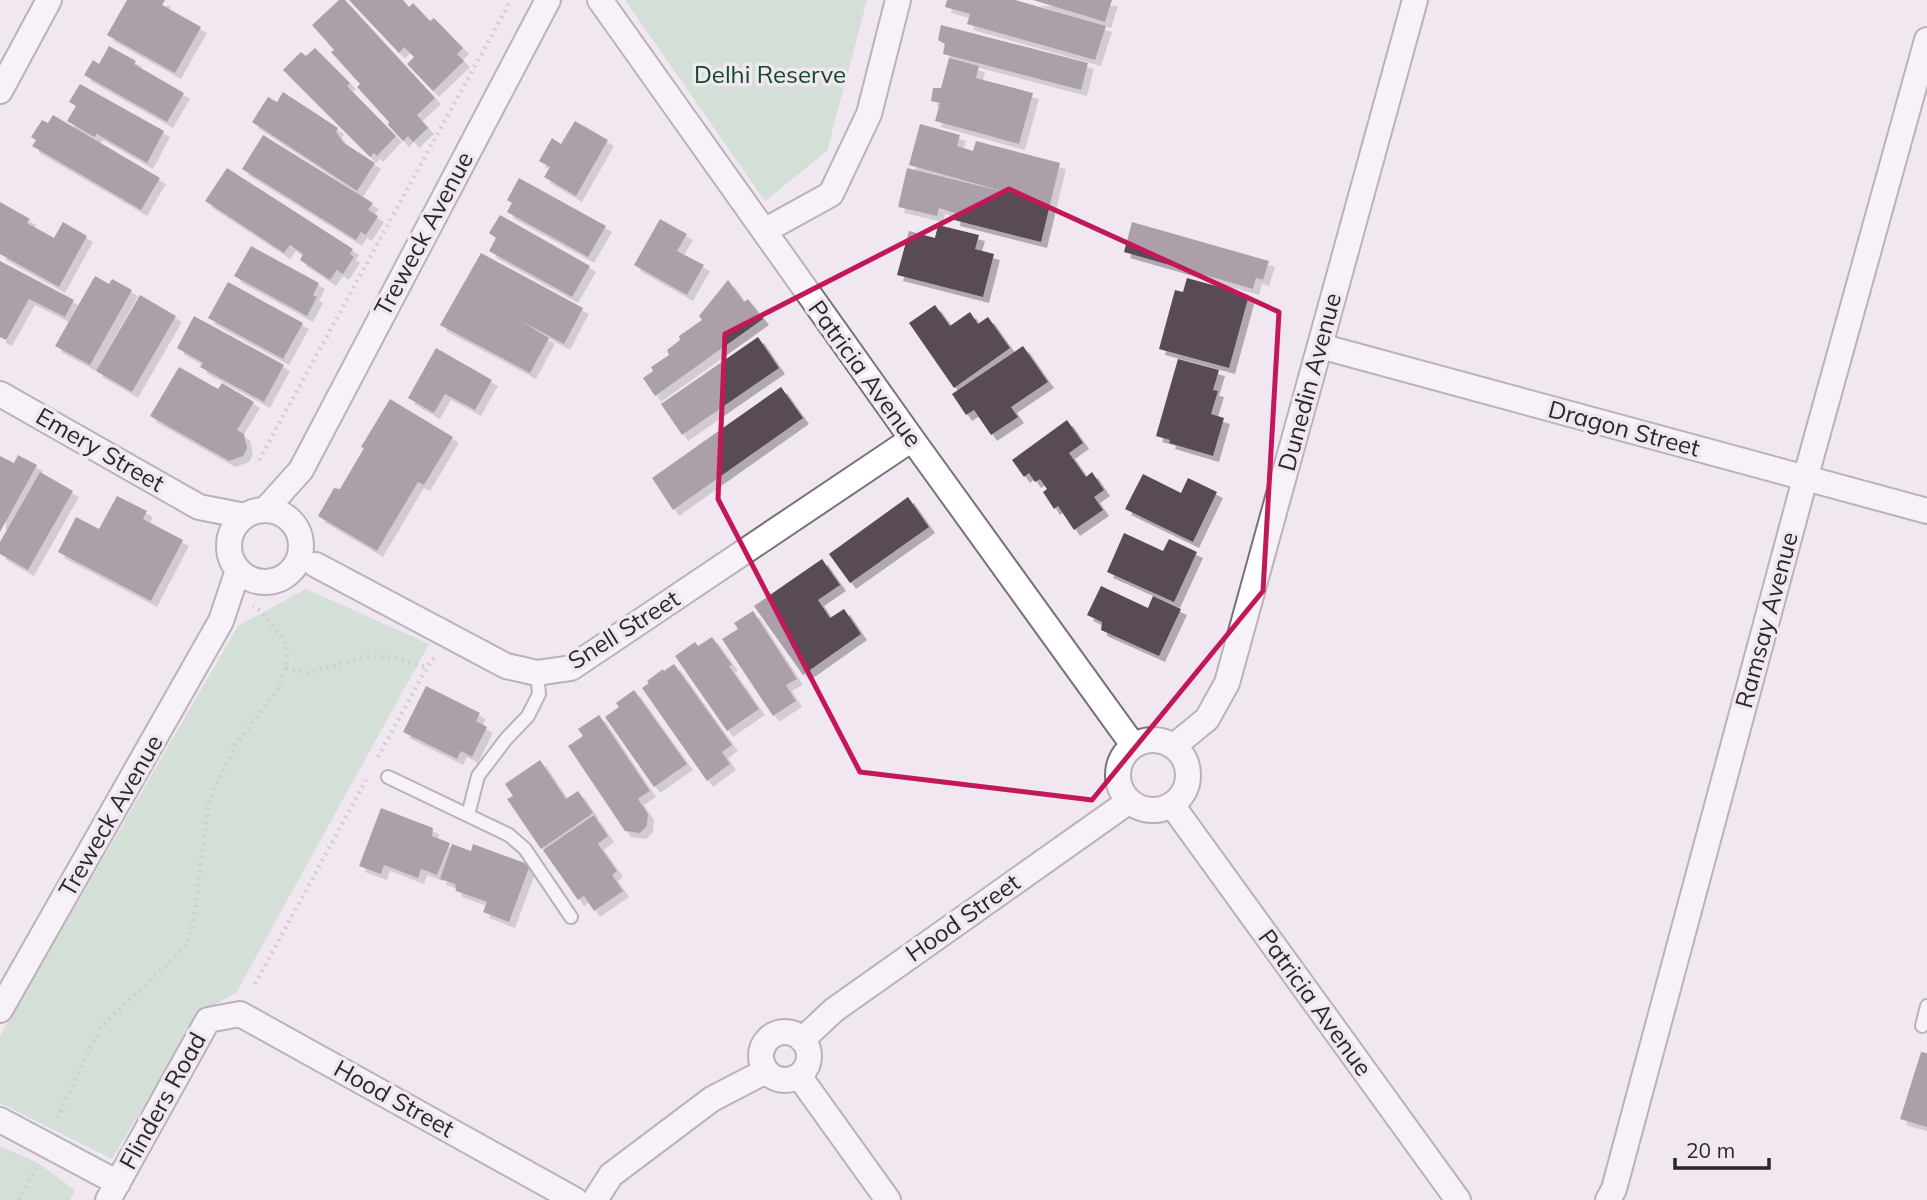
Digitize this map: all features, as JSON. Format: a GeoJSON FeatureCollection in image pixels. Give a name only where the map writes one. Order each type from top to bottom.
{"type":"FeatureCollection","features":[{"type":"Feature","properties":{"kind":"street"},"geometry":{"type":"LineString","coordinates":[[0,91],[49,0]]}},
{"type":"Feature","properties":{"kind":"street","name":"Treweck Avenue"},"geometry":{"type":"LineString","coordinates":[[292,522],[301,470],[548,0]]}},
{"type":"Feature","properties":{"kind":"street","name":"Patricia Avenue"},"geometry":{"type":"LineString","coordinates":[[600,0],[1133,745]]}},
{"type":"Feature","properties":{"kind":"street"},"geometry":{"type":"LineString","coordinates":[[764,231],[831,194],[869,114],[898,0]]}},
{"type":"Feature","properties":{"kind":"street","name":"Dunedin Avenue"},"geometry":{"type":"LineString","coordinates":[[1174,746],[1207,719],[1227,683],[1415,0]]}},
{"type":"Feature","properties":{"kind":"street","name":"Ramsay Avenue"},"geometry":{"type":"LineString","coordinates":[[1608,1200],[1614,1189],[1927,40]]}},
{"type":"Feature","properties":{"kind":"street","name":"Dragon Street"},"geometry":{"type":"LineString","coordinates":[[1320,346],[1927,511]]}},
{"type":"Feature","properties":{"kind":"street","name":"Emery Street"},"geometry":{"type":"LineString","coordinates":[[0,394],[199,507],[229,545]]}},
{"type":"Feature","properties":{"kind":"street","name":"Snell Street"},"geometry":{"type":"LineString","coordinates":[[316,565],[506,666],[537,673],[571,668],[912,439]]}},
{"type":"Feature","properties":{"kind":"street","name":"Treweck Avenue"},"geometry":{"type":"LineString","coordinates":[[255,513],[301,470]]}},
{"type":"Feature","properties":{"kind":"street","name":"Emery Street"},"geometry":{"type":"LineString","coordinates":[[199,507],[255,513]]}},
{"type":"Feature","properties":{"kind":"street"},"geometry":{"type":"LineString","coordinates":[[255,513],[280,513],[292,522],[299,532],[302,546],[299,559],[292,571],[279,580],[264,583],[249,579],[238,570],[231,559],[229,545],[233,529],[255,513]]}},
{"type":"Feature","properties":{"kind":"street","name":"Treweck Avenue"},"geometry":{"type":"LineString","coordinates":[[0,1010],[221,621],[238,570]]}},
{"type":"Feature","properties":{"kind":"street","name":"Treweck Avenue"},"geometry":{"type":"LineString","coordinates":[[221,621],[264,583]]}},
{"type":"Feature","properties":{"kind":"street"},"geometry":{"type":"LineString","coordinates":[[1151,739],[1163,741],[1174,746],[1184,757],[1189,772],[1187,785],[1182,796],[1172,805],[1158,811],[1143,810],[1128,802],[1118,786],[1117,769],[1121,757],[1133,745],[1151,739]]}},
{"type":"Feature","properties":{"kind":"street","name":"Hood Street"},"geometry":{"type":"LineString","coordinates":[[802,1040],[834,1010],[1128,802]]}},
{"type":"Feature","properties":{"kind":"street","name":"Patricia Avenue"},"geometry":{"type":"LineString","coordinates":[[1172,805],[1458,1200]]}},
{"type":"Feature","properties":{"kind":"street","name":"Hood Street"},"geometry":{"type":"LineString","coordinates":[[208,1020],[240,1014],[575,1200]]}},
{"type":"Feature","properties":{"kind":"street","name":"Flinders Road"},"geometry":{"type":"LineString","coordinates":[[0,1120],[45,1145],[113,1191],[208,1020]]}},
{"type":"Feature","properties":{"kind":"street"},"geometry":{"type":"LineString","coordinates":[[790,1033],[802,1040],[809,1055],[808,1064],[800,1076],[783,1080],[774,1078],[766,1071],[762,1062],[762,1050],[769,1038],[790,1033]]}},
{"type":"Feature","properties":{"kind":"street"},"geometry":{"type":"LineString","coordinates":[[595,1200],[611,1175],[712,1099],[766,1071]]}},
{"type":"Feature","properties":{"kind":"street"},"geometry":{"type":"LineString","coordinates":[[800,1076],[888,1200]]}},
{"type":"Feature","properties":{"kind":"lane"},"geometry":{"type":"LineString","coordinates":[[468,815],[478,776],[506,739],[528,716],[539,694],[537,673]]}},
{"type":"Feature","properties":{"kind":"lane"},"geometry":{"type":"LineString","coordinates":[[388,777],[509,835],[524,849],[571,917]]}},
{"type":"Feature","properties":{"kind":"lane"},"geometry":{"type":"LineString","coordinates":[[1922,1026],[1927,1006]]}},
{"type":"Feature","properties":{"kind":"path"},"geometry":{"type":"LineString","coordinates":[[259,460],[511,0]]}},
{"type":"Feature","properties":{"kind":"path"},"geometry":{"type":"LineString","coordinates":[[19,1200],[100,1028],[187,945],[193,925],[209,800],[236,744],[277,690],[286,668],[287,645],[260,610],[244,600]]}},
{"type":"Feature","properties":{"kind":"path"},"geometry":{"type":"LineString","coordinates":[[374,764],[427,667],[439,652]]}},
{"type":"Feature","properties":{"kind":"path"},"geometry":{"type":"LineString","coordinates":[[286,668],[309,673],[363,657],[390,657],[427,667]]}},
{"type":"Feature","properties":{"kind":"path"},"geometry":{"type":"LineString","coordinates":[[255,984],[368,777]]}},
{"type":"Feature","properties":{"kind":"highlighted area"},"geometry":{"type":"Polygon","coordinates":[[[1009,189],[1279,312],[1263,591],[1092,800],[860,772],[718,499],[725,334],[1009,189]]]}},
{"type":"Feature","properties":{"kind":"green space","name":"Delhi Reserve"},"geometry":{"type":"Polygon","coordinates":[[[625,0],[867,0],[827,151],[765,201],[625,0]]]}},
{"type":"Feature","properties":{"kind":"green space"},"geometry":{"type":"Polygon","coordinates":[[[306,589],[429,644],[236,993],[199,1013],[112,1159],[0,1103],[0,1036],[238,626],[306,589]]]}},
{"type":"Feature","properties":{"kind":"green space"},"geometry":{"type":"Polygon","coordinates":[[[0,1146],[38,1163],[75,1190],[70,1200],[0,1200],[0,1146]]]}},
{"type":"Feature","properties":{"kind":"building"},"geometry":{"type":"Polygon","coordinates":[[[127,0],[165,0],[162,5],[201,27],[175,73],[107,35],[127,0]]]}},
{"type":"Feature","properties":{"kind":"building"},"geometry":{"type":"Polygon","coordinates":[[[339,0],[345,0],[435,98],[417,115],[428,128],[413,142],[408,136],[403,141],[388,125],[389,122],[357,87],[360,84],[331,52],[334,50],[312,25],[339,0]]]}},
{"type":"Feature","properties":{"kind":"building"},"geometry":{"type":"Polygon","coordinates":[[[349,0],[403,0],[409,7],[413,3],[430,21],[434,18],[463,48],[457,54],[464,61],[433,91],[407,64],[414,57],[404,47],[399,53],[349,0]]]}},
{"type":"Feature","properties":{"kind":"building"},"geometry":{"type":"Polygon","coordinates":[[[947,0],[1015,0],[1106,26],[1095,60],[967,24],[970,14],[945,7],[947,0]]]}},
{"type":"Feature","properties":{"kind":"building"},"geometry":{"type":"Polygon","coordinates":[[[1033,0],[1112,0],[1105,22],[1033,0]]]}},
{"type":"Feature","properties":{"kind":"building"},"geometry":{"type":"Polygon","coordinates":[[[941,25],[1088,63],[1081,90],[943,54],[945,44],[938,40],[941,25]]]}},
{"type":"Feature","properties":{"kind":"building"},"geometry":{"type":"Polygon","coordinates":[[[109,46],[184,93],[167,122],[84,75],[93,60],[99,64],[109,46]]]}},
{"type":"Feature","properties":{"kind":"building"},"geometry":{"type":"Polygon","coordinates":[[[315,48],[350,83],[347,86],[396,136],[377,156],[374,153],[370,157],[283,70],[301,52],[306,56],[315,48]]]}},
{"type":"Feature","properties":{"kind":"building"},"geometry":{"type":"Polygon","coordinates":[[[949,58],[979,66],[976,78],[1033,93],[1019,144],[935,121],[940,103],[931,101],[933,88],[941,88],[949,58]]]}},
{"type":"Feature","properties":{"kind":"building"},"geometry":{"type":"Polygon","coordinates":[[[80,84],[164,131],[147,163],[97,134],[94,137],[67,121],[76,106],[69,102],[80,84]]]}},
{"type":"Feature","properties":{"kind":"building"},"geometry":{"type":"Polygon","coordinates":[[[283,92],[338,128],[336,132],[344,143],[375,163],[357,191],[252,122],[268,97],[277,102],[283,92]]]}},
{"type":"Feature","properties":{"kind":"building"},"geometry":{"type":"Polygon","coordinates":[[[53,115],[160,178],[141,210],[32,146],[36,140],[31,137],[42,120],[48,123],[53,115]]]}},
{"type":"Feature","properties":{"kind":"building"},"geometry":{"type":"Polygon","coordinates":[[[575,121],[608,140],[576,196],[544,177],[550,167],[539,161],[552,138],[561,144],[575,121]]]}},
{"type":"Feature","properties":{"kind":"building"},"geometry":{"type":"Polygon","coordinates":[[[920,124],[960,135],[957,146],[973,151],[976,141],[1060,163],[1041,242],[954,220],[955,213],[939,208],[937,216],[898,207],[907,168],[1009,193],[909,165],[920,124]]]}},
{"type":"Feature","properties":{"kind":"building"},"geometry":{"type":"Polygon","coordinates":[[[263,135],[373,203],[368,210],[378,216],[366,235],[361,232],[356,240],[242,169],[263,135]]]}},
{"type":"Feature","properties":{"kind":"building"},"geometry":{"type":"Polygon","coordinates":[[[227,168],[353,249],[350,254],[354,257],[343,274],[337,270],[330,280],[300,260],[303,254],[290,245],[284,253],[205,201],[227,168]]]}},
{"type":"Feature","properties":{"kind":"building"},"geometry":{"type":"Polygon","coordinates":[[[519,178],[606,226],[588,257],[507,212],[512,203],[507,200],[519,178]]]}},
{"type":"Feature","properties":{"kind":"building"},"geometry":{"type":"Polygon","coordinates":[[[0,202],[30,219],[27,223],[54,238],[63,222],[87,236],[59,287],[0,254],[0,202]]]}},
{"type":"Feature","properties":{"kind":"building"},"geometry":{"type":"Polygon","coordinates":[[[500,215],[590,266],[572,297],[489,251],[496,238],[489,233],[500,215]]]}},
{"type":"Feature","properties":{"kind":"building"},"geometry":{"type":"Polygon","coordinates":[[[660,219],[687,234],[677,251],[704,265],[687,295],[634,265],[660,219]]]}},
{"type":"Feature","properties":{"kind":"building"},"geometry":{"type":"Polygon","coordinates":[[[1132,222],[1269,261],[1263,280],[1256,278],[1253,289],[1124,252],[1132,222]]]}},
{"type":"Feature","properties":{"kind":"building"},"geometry":{"type":"Polygon","coordinates":[[[938,225],[979,235],[975,249],[994,254],[983,297],[897,275],[909,231],[935,238],[938,225]]]}},
{"type":"Feature","properties":{"kind":"building"},"geometry":{"type":"Polygon","coordinates":[[[251,246],[319,283],[313,295],[317,297],[307,316],[234,276],[251,246]]]}},
{"type":"Feature","properties":{"kind":"building"},"geometry":{"type":"Polygon","coordinates":[[[481,253],[583,308],[564,344],[521,321],[549,338],[530,373],[440,325],[481,253]]]}},
{"type":"Feature","properties":{"kind":"building"},"geometry":{"type":"Polygon","coordinates":[[[0,261],[74,300],[65,317],[29,299],[6,340],[0,337],[0,261]]]}},
{"type":"Feature","properties":{"kind":"building"},"geometry":{"type":"Polygon","coordinates":[[[95,276],[109,284],[112,279],[132,290],[90,365],[55,346],[95,276]]]}},
{"type":"Feature","properties":{"kind":"building"},"geometry":{"type":"Polygon","coordinates":[[[1187,278],[1249,295],[1229,368],[1159,349],[1175,290],[1183,292],[1187,278]]]}},
{"type":"Feature","properties":{"kind":"building"},"geometry":{"type":"Polygon","coordinates":[[[728,280],[744,302],[748,299],[763,319],[655,396],[643,378],[653,371],[651,367],[669,355],[667,350],[680,340],[679,336],[702,320],[699,316],[728,280]]]}},
{"type":"Feature","properties":{"kind":"building"},"geometry":{"type":"Polygon","coordinates":[[[228,282],[303,323],[283,359],[208,318],[228,282]]]}},
{"type":"Feature","properties":{"kind":"building"},"geometry":{"type":"Polygon","coordinates":[[[140,295],[176,316],[132,392],[96,371],[140,295]]]}},
{"type":"Feature","properties":{"kind":"building"},"geometry":{"type":"Polygon","coordinates":[[[935,305],[950,326],[970,312],[978,324],[988,317],[1010,348],[954,388],[909,323],[935,305]]]}},
{"type":"Feature","properties":{"kind":"building"},"geometry":{"type":"Polygon","coordinates":[[[194,316],[284,365],[264,402],[200,367],[203,363],[177,348],[194,316]]]}},
{"type":"Feature","properties":{"kind":"building"},"geometry":{"type":"Polygon","coordinates":[[[758,337],[779,368],[682,435],[661,404],[758,337]]]}},
{"type":"Feature","properties":{"kind":"building"},"geometry":{"type":"Polygon","coordinates":[[[1023,346],[1048,382],[1011,407],[1018,417],[991,435],[974,410],[966,415],[952,394],[1023,346]]]}},
{"type":"Feature","properties":{"kind":"building"},"geometry":{"type":"Polygon","coordinates":[[[436,348],[492,380],[475,410],[445,394],[434,413],[408,398],[436,348]]]}},
{"type":"Feature","properties":{"kind":"building"},"geometry":{"type":"Polygon","coordinates":[[[1178,359],[1219,370],[1213,390],[1218,391],[1211,414],[1224,418],[1213,456],[1169,443],[1170,440],[1156,436],[1178,359]]]}},
{"type":"Feature","properties":{"kind":"building"},"geometry":{"type":"Polygon","coordinates":[[[179,367],[218,389],[222,383],[254,402],[237,430],[244,434],[247,448],[243,456],[229,461],[150,416],[179,367]]]}},
{"type":"Feature","properties":{"kind":"building"},"geometry":{"type":"Polygon","coordinates":[[[781,387],[803,418],[673,510],[652,478],[781,387]]]}},
{"type":"Feature","properties":{"kind":"building"},"geometry":{"type":"Polygon","coordinates":[[[390,399],[453,437],[424,485],[418,482],[377,551],[318,516],[334,488],[340,489],[390,399]]]}},
{"type":"Feature","properties":{"kind":"building"},"geometry":{"type":"Polygon","coordinates":[[[1067,420],[1083,443],[1069,453],[1086,477],[1092,472],[1104,490],[1094,497],[1103,510],[1074,530],[1058,506],[1054,509],[1043,492],[1047,489],[1040,479],[1035,482],[1029,473],[1024,477],[1012,460],[1067,420]]]}},
{"type":"Feature","properties":{"kind":"building"},"geometry":{"type":"Polygon","coordinates":[[[18,455],[37,465],[0,532],[0,456],[14,463],[18,455]]]}},
{"type":"Feature","properties":{"kind":"building"},"geometry":{"type":"Polygon","coordinates":[[[40,472],[73,491],[28,570],[0,554],[0,542],[40,472]]]}},
{"type":"Feature","properties":{"kind":"building"},"geometry":{"type":"Polygon","coordinates":[[[1143,474],[1181,493],[1188,478],[1217,492],[1193,542],[1125,509],[1143,474]]]}},
{"type":"Feature","properties":{"kind":"building"},"geometry":{"type":"Polygon","coordinates":[[[117,496],[147,511],[143,519],[183,540],[151,601],[58,552],[76,517],[99,529],[117,496]]]}},
{"type":"Feature","properties":{"kind":"building"},"geometry":{"type":"Polygon","coordinates":[[[908,497],[929,527],[850,583],[829,554],[908,497]]]}},
{"type":"Feature","properties":{"kind":"building"},"geometry":{"type":"Polygon","coordinates":[[[1124,533],[1163,551],[1169,539],[1197,552],[1174,602],[1107,572],[1124,533]]]}},
{"type":"Feature","properties":{"kind":"building"},"geometry":{"type":"Polygon","coordinates":[[[822,559],[840,585],[818,600],[830,618],[844,609],[861,634],[803,675],[754,606],[822,559]]]}},
{"type":"Feature","properties":{"kind":"building"},"geometry":{"type":"Polygon","coordinates":[[[1101,586],[1148,608],[1153,596],[1181,609],[1159,656],[1101,630],[1102,622],[1087,615],[1101,586]]]}},
{"type":"Feature","properties":{"kind":"building"},"geometry":{"type":"Polygon","coordinates":[[[753,611],[797,679],[786,685],[796,701],[773,716],[722,639],[738,629],[734,623],[753,611]]]}},
{"type":"Feature","properties":{"kind":"building"},"geometry":{"type":"Polygon","coordinates":[[[712,637],[759,709],[727,731],[675,656],[695,642],[698,646],[712,637]]]}},
{"type":"Feature","properties":{"kind":"building"},"geometry":{"type":"Polygon","coordinates":[[[674,664],[732,745],[722,752],[730,764],[707,781],[642,688],[663,669],[664,671],[674,664]]]}},
{"type":"Feature","properties":{"kind":"building"},"geometry":{"type":"Polygon","coordinates":[[[426,686],[480,713],[476,721],[487,727],[472,757],[461,751],[457,759],[403,732],[426,686]]]}},
{"type":"Feature","properties":{"kind":"building"},"geometry":{"type":"Polygon","coordinates":[[[634,690],[687,764],[654,787],[605,717],[619,707],[616,703],[634,690]]]}},
{"type":"Feature","properties":{"kind":"building"},"geometry":{"type":"Polygon","coordinates":[[[599,715],[650,791],[638,799],[648,814],[647,826],[640,833],[625,831],[568,746],[583,736],[578,729],[599,715]]]}},
{"type":"Feature","properties":{"kind":"building"},"geometry":{"type":"Polygon","coordinates":[[[540,760],[566,799],[578,791],[593,813],[541,849],[507,799],[513,796],[505,784],[540,760]]]}},
{"type":"Feature","properties":{"kind":"building"},"geometry":{"type":"Polygon","coordinates":[[[381,808],[433,828],[432,836],[450,843],[437,875],[421,869],[418,878],[384,865],[381,874],[359,866],[381,808]]]}},
{"type":"Feature","properties":{"kind":"building"},"geometry":{"type":"Polygon","coordinates":[[[594,815],[608,836],[598,844],[617,871],[612,875],[623,891],[594,911],[584,896],[578,900],[543,850],[594,815]]]}},
{"type":"Feature","properties":{"kind":"building"},"geometry":{"type":"Polygon","coordinates":[[[452,844],[471,851],[473,844],[530,865],[509,922],[483,912],[487,902],[456,891],[455,884],[440,879],[452,844]]]}},
{"type":"Feature","properties":{"kind":"building"},"geometry":{"type":"Polygon","coordinates":[[[1921,1052],[1927,1053],[1927,1127],[1900,1119],[1921,1052]]]}}]}
